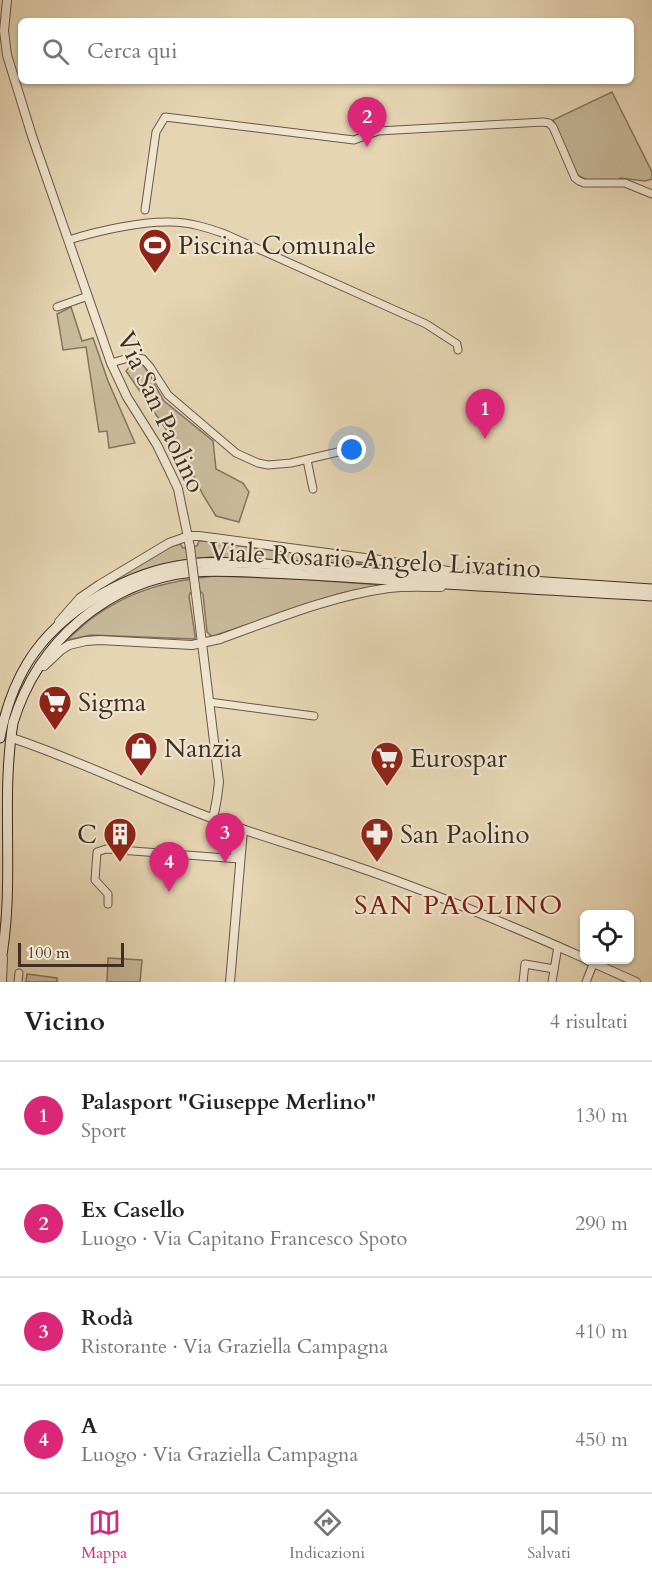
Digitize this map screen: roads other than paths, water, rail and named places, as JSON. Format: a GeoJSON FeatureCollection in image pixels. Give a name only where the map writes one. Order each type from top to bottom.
{"type":"FeatureCollection","features":[{"type":"Feature","properties":{"kind":"main road","name":"Viale Rosario Angelo Livatino"},"geometry":{"type":"LineString","coordinates":[[0,738],[3,722],[18,680],[29,660],[47,637],[85,605],[120,585],[153,572],[212,562],[300,565],[652,596]]}},
{"type":"Feature","properties":{"kind":"main road","name":"Viale Rosario Angelo Livatino"},"geometry":{"type":"LineString","coordinates":[[0,966],[5,902],[3,786],[12,724],[28,684],[54,644],[82,618],[108,601],[154,580],[191,572],[237,571],[652,589]]}},
{"type":"Feature","properties":{"kind":"street","name":"Via San Paolino"},"geometry":{"type":"LineString","coordinates":[[7,0],[4,31],[7,55],[32,136],[111,363],[127,398],[166,461],[178,489],[189,536],[219,782],[213,819]]}},
{"type":"Feature","properties":{"kind":"street"},"geometry":{"type":"LineString","coordinates":[[145,210],[156,132],[165,117],[354,140],[378,130],[543,122],[553,127],[575,178],[579,182],[625,183],[652,194]]}},
{"type":"Feature","properties":{"kind":"street"},"geometry":{"type":"LineString","coordinates":[[69,240],[143,224],[172,222],[202,226],[225,234],[426,324],[457,344],[458,350]]}},
{"type":"Feature","properties":{"kind":"street"},"geometry":{"type":"LineString","coordinates":[[57,307],[88,296]]}},
{"type":"Feature","properties":{"kind":"street"},"geometry":{"type":"LineString","coordinates":[[111,363],[132,357],[143,359],[168,395],[222,442],[247,459],[268,465],[291,464],[355,448]]}},
{"type":"Feature","properties":{"kind":"street"},"geometry":{"type":"LineString","coordinates":[[307,460],[313,489]]}},
{"type":"Feature","properties":{"kind":"street"},"geometry":{"type":"LineString","coordinates":[[47,637],[80,598],[169,543],[189,536],[380,560],[487,582]]}},
{"type":"Feature","properties":{"kind":"street"},"geometry":{"type":"LineString","coordinates":[[28,684],[56,654],[76,643],[100,640],[192,645],[220,639],[324,602],[368,592],[392,588],[487,582]]}},
{"type":"Feature","properties":{"kind":"street"},"geometry":{"type":"LineString","coordinates":[[209,702],[314,716]]}},
{"type":"Feature","properties":{"kind":"street"},"geometry":{"type":"LineString","coordinates":[[15,739],[81,763],[213,819],[443,898],[580,956]]}},
{"type":"Feature","properties":{"kind":"street"},"geometry":{"type":"LineString","coordinates":[[230,982],[240,829]]}},
{"type":"Feature","properties":{"kind":"street"},"geometry":{"type":"LineString","coordinates":[[108,904],[108,894],[95,880],[97,852],[106,849],[237,858]]}},
{"type":"Feature","properties":{"kind":"street"},"geometry":{"type":"LineString","coordinates":[[552,982],[558,946]]}},
{"type":"Feature","properties":{"kind":"street"},"geometry":{"type":"LineString","coordinates":[[2,982],[3,949]]}},
{"type":"Feature","properties":{"kind":"street"},"geometry":{"type":"LineString","coordinates":[[523,982],[525,964],[554,969]]}},
{"type":"Feature","properties":{"kind":"street"},"geometry":{"type":"LineString","coordinates":[[586,982],[588,964]]}},
{"type":"Feature","properties":{"kind":"street"},"geometry":{"type":"LineString","coordinates":[[598,964],[636,982]]}},
{"type":"Feature","properties":{"kind":"street"},"geometry":{"type":"LineString","coordinates":[[18,982],[19,973]]}},
{"type":"Feature","properties":{"kind":"place","name":"Ex Casello"},"geometry":{"type":"Point","coordinates":[367,147]}},
{"type":"Feature","properties":{"kind":"place","name":"Piscina Comunale"},"geometry":{"type":"Point","coordinates":[155,274]}},
{"type":"Feature","properties":{"kind":"place","name":"Palasport \"Giuseppe Merlino\""},"geometry":{"type":"Point","coordinates":[485,439]}},
{"type":"Feature","properties":{"kind":"place","name":"Sigma"},"geometry":{"type":"Point","coordinates":[55,731]}},
{"type":"Feature","properties":{"kind":"place","name":"Nanzia"},"geometry":{"type":"Point","coordinates":[141,777]}},
{"type":"Feature","properties":{"kind":"place","name":"Eurospar"},"geometry":{"type":"Point","coordinates":[387,787]}},
{"type":"Feature","properties":{"kind":"place","name":"C"},"geometry":{"type":"Point","coordinates":[120,863]}},
{"type":"Feature","properties":{"kind":"place","name":"Rodà"},"geometry":{"type":"Point","coordinates":[225,863]}},
{"type":"Feature","properties":{"kind":"place","name":"San Paolino"},"geometry":{"type":"Point","coordinates":[377,863]}},
{"type":"Feature","properties":{"kind":"place","name":"A"},"geometry":{"type":"Point","coordinates":[169,892]}},
{"type":"Feature","properties":{"kind":"district","name":"SAN PAOLINO"},"geometry":{"type":"Point","coordinates":[459,905]}}]}
